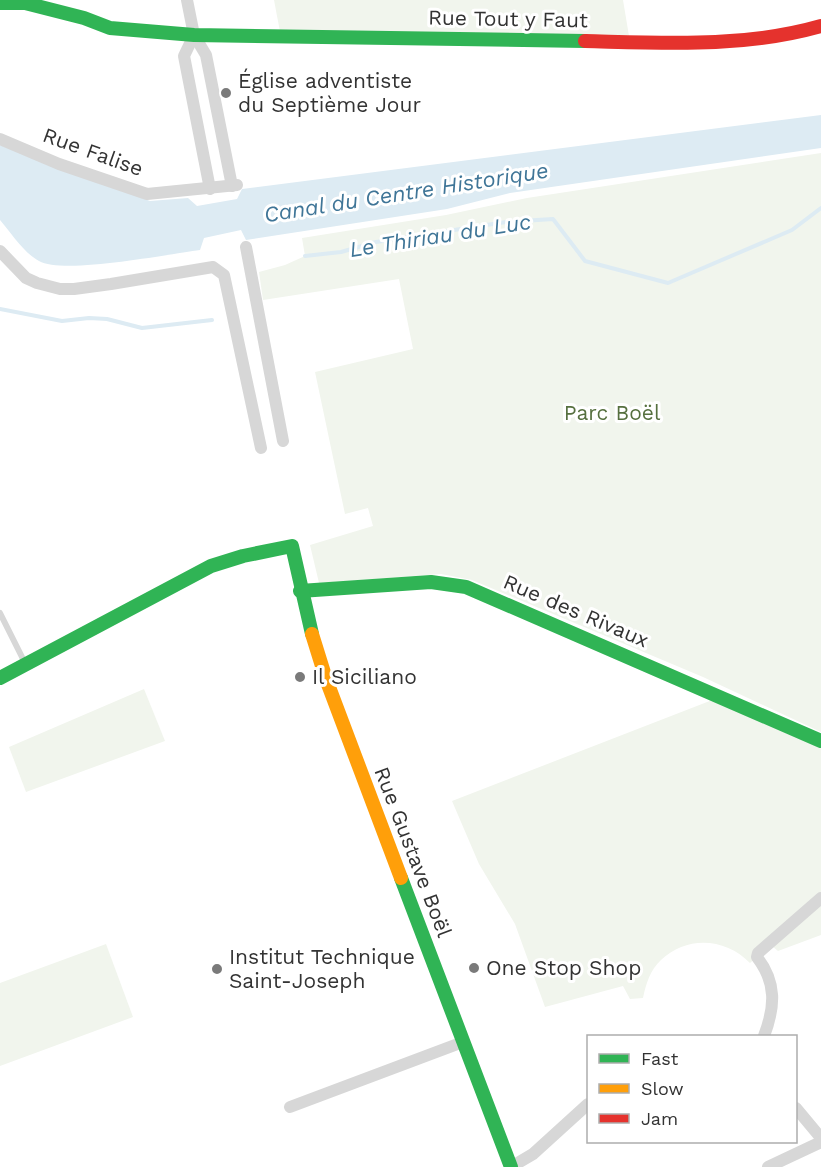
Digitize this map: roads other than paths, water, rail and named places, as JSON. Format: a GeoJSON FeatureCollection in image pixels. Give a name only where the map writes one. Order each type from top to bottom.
{"type":"FeatureCollection","features":[{"type":"Feature","properties":{"kind":"street"},"geometry":{"type":"LineString","coordinates":[[187,0],[194,35],[184,56],[210,189]]}},
{"type":"Feature","properties":{"kind":"street"},"geometry":{"type":"LineString","coordinates":[[0,3],[25,3],[118,29],[194,35]]}},
{"type":"Feature","properties":{"kind":"street","name":"Rue Tout y Faut"},"geometry":{"type":"LineString","coordinates":[[194,35],[681,43],[746,41],[780,37],[821,26]]}},
{"type":"Feature","properties":{"kind":"street","name":"Rue Falise"},"geometry":{"type":"LineString","coordinates":[[0,139],[59,164],[147,194],[235,186],[206,55],[194,35]]}},
{"type":"Feature","properties":{"kind":"street"},"geometry":{"type":"LineString","coordinates":[[246,247],[282,441]]}},
{"type":"Feature","properties":{"kind":"street"},"geometry":{"type":"LineString","coordinates":[[0,251],[26,278],[60,289],[83,288],[213,267],[224,275],[261,448]]}},
{"type":"Feature","properties":{"kind":"street","name":"Rue Gustave Boël"},"geometry":{"type":"LineString","coordinates":[[26,664],[211,566],[243,556],[292,546],[300,591],[326,679],[352,753],[511,1167]]}},
{"type":"Feature","properties":{"kind":"street","name":"Rue des Rivaux"},"geometry":{"type":"LineString","coordinates":[[300,591],[430,582],[466,587],[821,741]]}},
{"type":"Feature","properties":{"kind":"street"},"geometry":{"type":"LineString","coordinates":[[0,678],[26,664]]}},
{"type":"Feature","properties":{"kind":"street"},"geometry":{"type":"LineString","coordinates":[[765,1035],[771,1016],[771,985],[767,969],[757,957],[761,949],[821,898]]}},
{"type":"Feature","properties":{"kind":"street"},"geometry":{"type":"LineString","coordinates":[[291,1107],[463,1042]]}},
{"type":"Feature","properties":{"kind":"street"},"geometry":{"type":"LineString","coordinates":[[511,1167],[533,1154],[587,1105]]}},
{"type":"Feature","properties":{"kind":"street"},"geometry":{"type":"LineString","coordinates":[[768,1167],[821,1140],[797,1110]]}},
{"type":"Feature","properties":{"kind":"lane"},"geometry":{"type":"LineString","coordinates":[[0,613],[26,664]]}},
{"type":"Feature","properties":{"kind":"water","name":"Canal du Centre Historique"},"geometry":{"type":"Polygon","coordinates":[[[821,115],[821,148],[510,193],[447,209],[246,240],[241,230],[204,238],[200,250],[117,262],[70,266],[52,265],[39,261],[23,248],[0,220],[0,145],[150,201],[188,198],[197,206],[237,199],[242,189],[821,115]]]}},
{"type":"Feature","properties":{"kind":"waterway","name":"Le Thiriau du Luc"},"geometry":{"type":"LineString","coordinates":[[305,256],[341,252],[376,242],[506,222],[553,219],[585,261],[668,283],[792,230],[821,208]]}},
{"type":"Feature","properties":{"kind":"waterway","name":"Le Thiriau du Luc"},"geometry":{"type":"LineString","coordinates":[[0,309],[62,321],[107,319],[142,328],[212,320]]}},
{"type":"Feature","properties":{"kind":"place","name":"Église adventiste du Septième Jour"},"geometry":{"type":"Point","coordinates":[226,93]}},
{"type":"Feature","properties":{"kind":"place","name":"Il Siciliano"},"geometry":{"type":"Point","coordinates":[300,677]}},
{"type":"Feature","properties":{"kind":"place","name":"One Stop Shop"},"geometry":{"type":"Point","coordinates":[474,968]}},
{"type":"Feature","properties":{"kind":"place","name":"Institut Technique Saint-Joseph"},"geometry":{"type":"Point","coordinates":[217,969]}},
{"type":"Feature","properties":{"kind":"park label","name":"Parc Boël"},"geometry":{"type":"Point","coordinates":[612,413]}}]}
